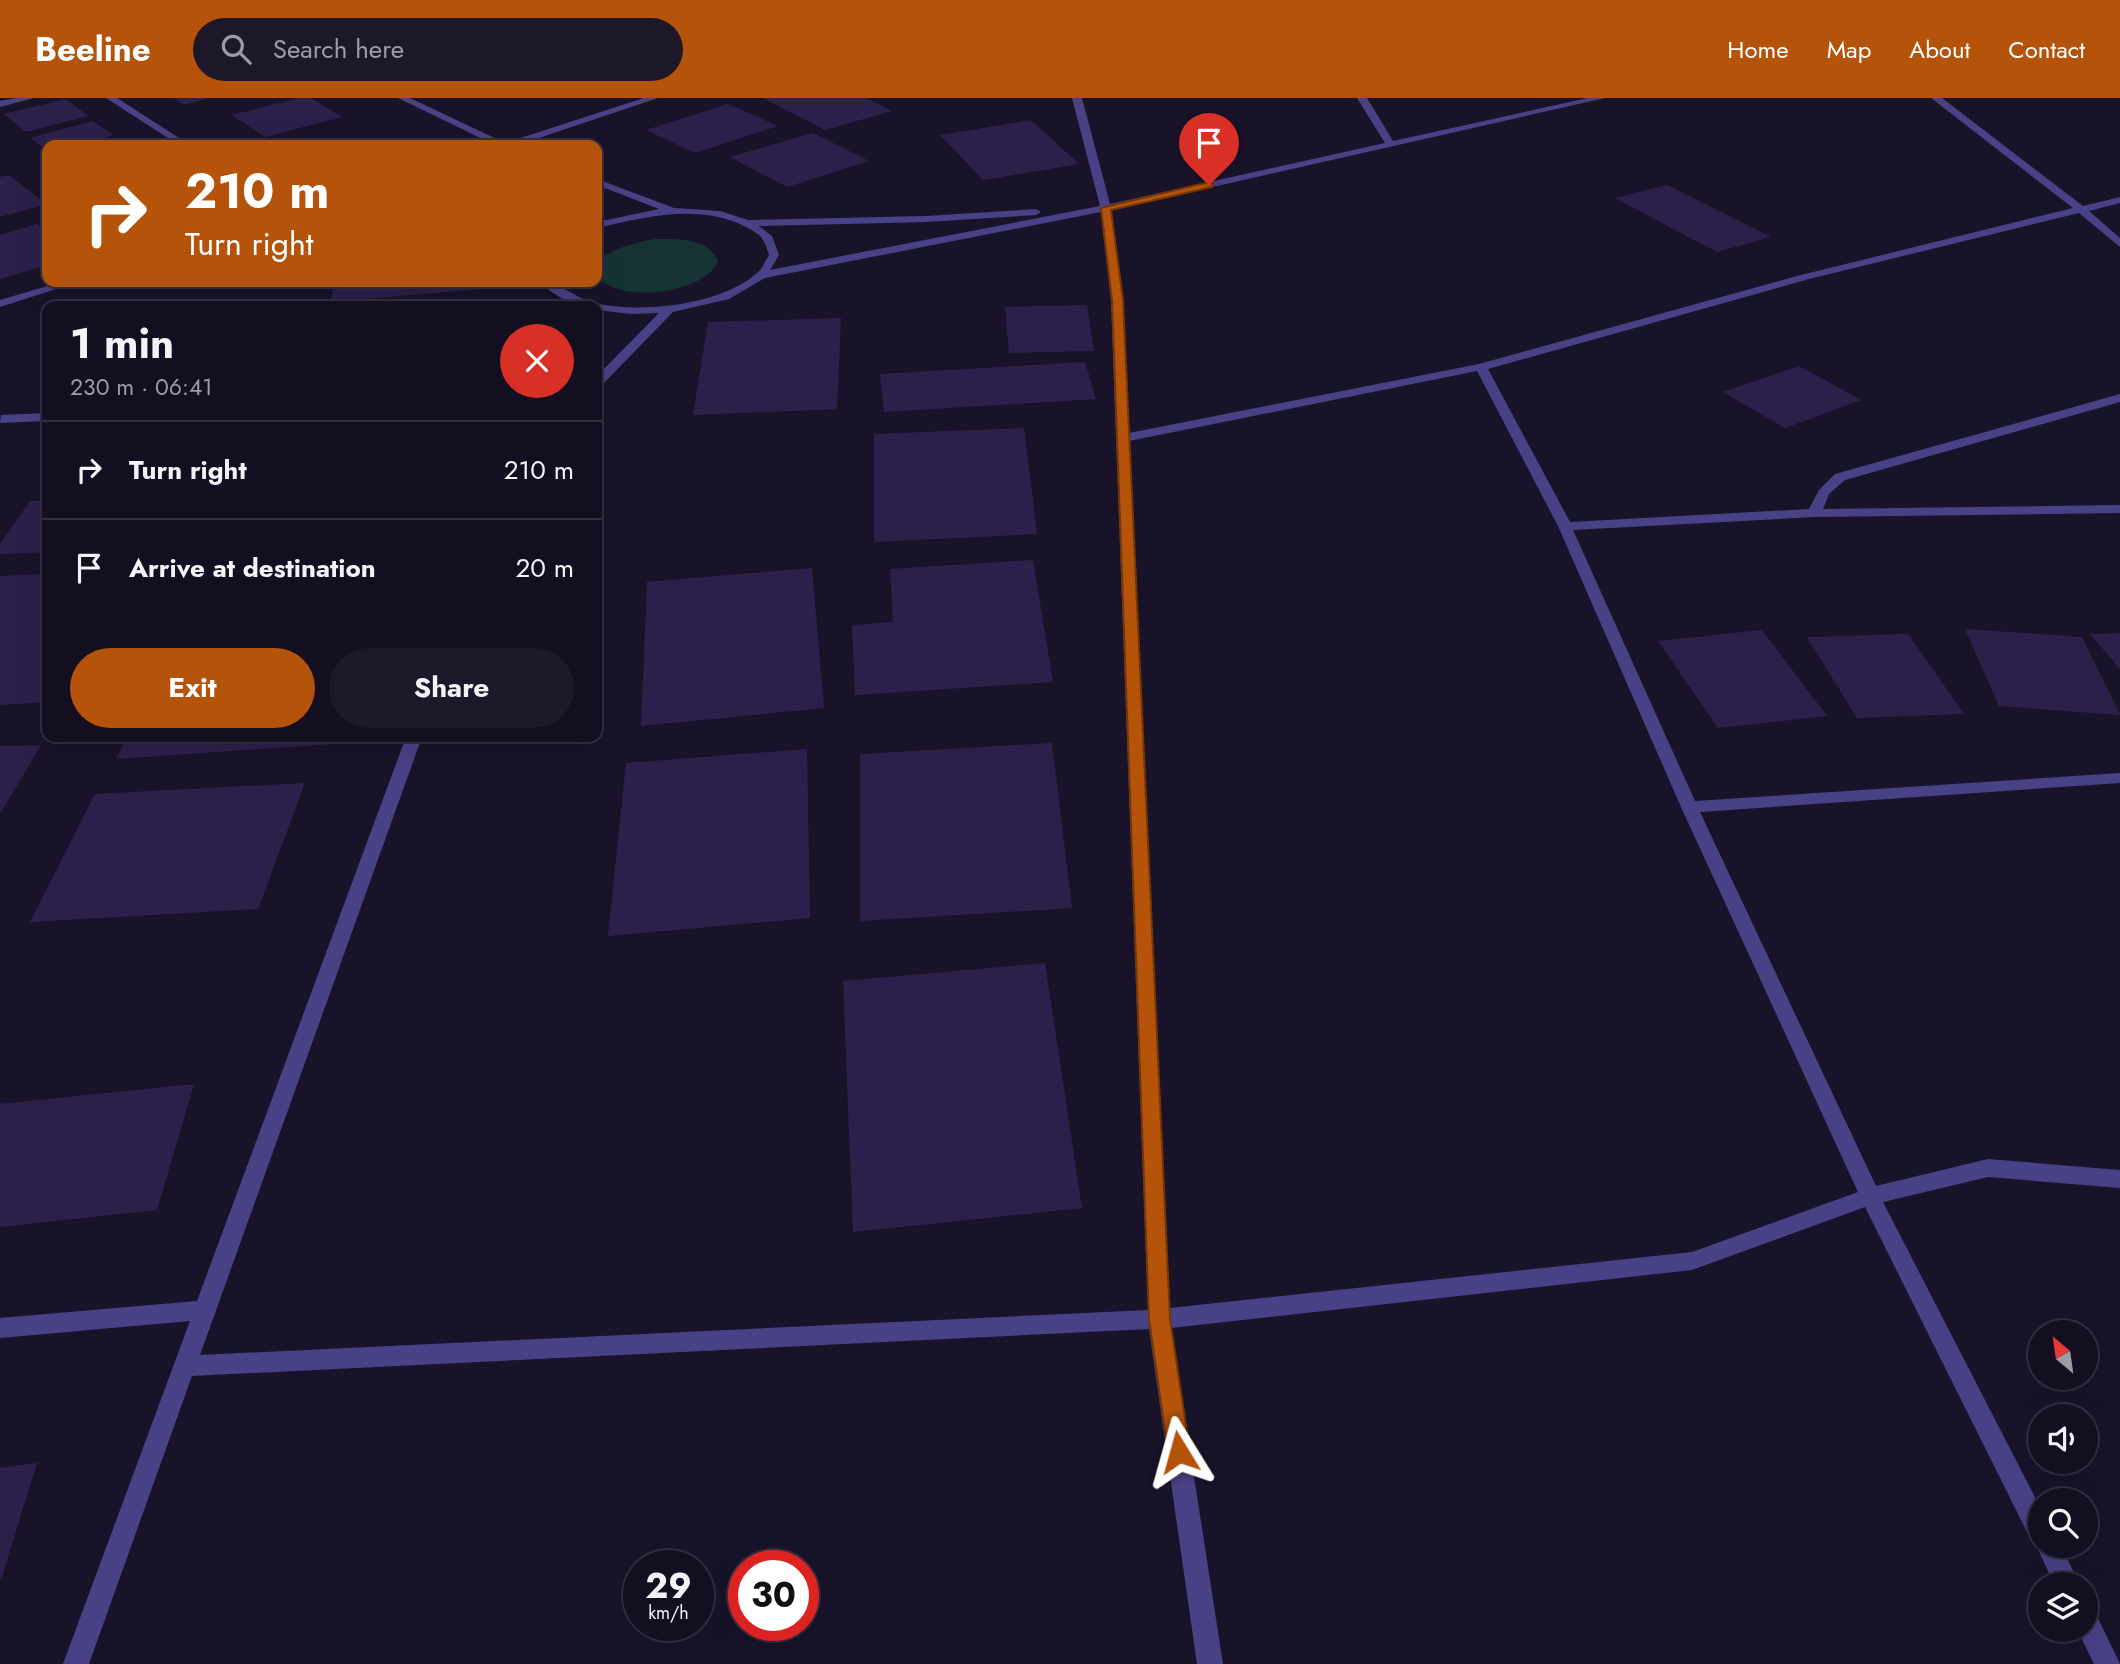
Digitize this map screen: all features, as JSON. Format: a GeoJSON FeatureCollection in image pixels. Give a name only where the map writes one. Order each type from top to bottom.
{"type":"FeatureCollection","features":[{"type":"Feature","properties":{"kind":"street"},"geometry":{"type":"LineString","coordinates":[[0,104],[29,98]]}},
{"type":"Feature","properties":{"kind":"street"},"geometry":{"type":"LineString","coordinates":[[111,98],[177,140]]}},
{"type":"Feature","properties":{"kind":"street"},"geometry":{"type":"LineString","coordinates":[[402,98],[491,140]]}},
{"type":"Feature","properties":{"kind":"street"},"geometry":{"type":"LineString","coordinates":[[524,140],[653,98]]}},
{"type":"Feature","properties":{"kind":"street"},"geometry":{"type":"LineString","coordinates":[[1077,98],[1106,208],[1118,300],[1160,1319],[1210,1664]]}},
{"type":"Feature","properties":{"kind":"street"},"geometry":{"type":"LineString","coordinates":[[1362,98],[1390,144]]}},
{"type":"Feature","properties":{"kind":"street"},"geometry":{"type":"LineString","coordinates":[[602,308],[630,311],[669,309],[725,296],[762,275],[1106,208],[1600,98]]}},
{"type":"Feature","properties":{"kind":"street"},"geometry":{"type":"LineString","coordinates":[[1936,98],[2083,211],[2120,244]]}},
{"type":"Feature","properties":{"kind":"street"},"geometry":{"type":"LineString","coordinates":[[602,184],[673,211]]}},
{"type":"Feature","properties":{"kind":"street"},"geometry":{"type":"LineString","coordinates":[[1123,438],[1481,367],[1805,276],[2120,200]]}},
{"type":"Feature","properties":{"kind":"street"},"geometry":{"type":"LineString","coordinates":[[602,224],[630,216],[673,211],[714,214],[747,223],[926,219],[1106,208]]}},
{"type":"Feature","properties":{"kind":"street"},"geometry":{"type":"LineString","coordinates":[[747,223],[768,237],[774,256],[762,275]]}},
{"type":"Feature","properties":{"kind":"street"},"geometry":{"type":"LineString","coordinates":[[0,304],[56,287]]}},
{"type":"Feature","properties":{"kind":"street"},"geometry":{"type":"LineString","coordinates":[[550,287],[563,301]]}},
{"type":"Feature","properties":{"kind":"street"},"geometry":{"type":"LineString","coordinates":[[602,378],[669,309]]}},
{"type":"Feature","properties":{"kind":"street"},"geometry":{"type":"LineString","coordinates":[[1481,367],[1565,526],[1689,807],[1870,1196],[2028,1507]]}},
{"type":"Feature","properties":{"kind":"street"},"geometry":{"type":"LineString","coordinates":[[1815,513],[1819,498],[1827,487],[1839,478],[2120,398]]}},
{"type":"Feature","properties":{"kind":"street"},"geometry":{"type":"LineString","coordinates":[[0,419],[42,417]]}},
{"type":"Feature","properties":{"kind":"street"},"geometry":{"type":"LineString","coordinates":[[1565,526],[1815,513],[2120,509]]}},
{"type":"Feature","properties":{"kind":"street"},"geometry":{"type":"LineString","coordinates":[[76,1664],[412,742]]}},
{"type":"Feature","properties":{"kind":"street"},"geometry":{"type":"LineString","coordinates":[[1689,807],[2120,778]]}},
{"type":"Feature","properties":{"kind":"street"},"geometry":{"type":"LineString","coordinates":[[186,1366],[1160,1319],[1692,1261],[1870,1196],[1988,1168],[2120,1179]]}},
{"type":"Feature","properties":{"kind":"street"},"geometry":{"type":"LineString","coordinates":[[0,1328],[206,1310]]}},
{"type":"Feature","properties":{"kind":"street"},"geometry":{"type":"LineString","coordinates":[[2097,1642],[2108,1664]]}},
{"type":"Feature","properties":{"kind":"green space"},"geometry":{"type":"Polygon","coordinates":[[[655,239],[691,241],[707,247],[718,261],[710,272],[698,281],[664,291],[628,291],[602,281],[602,259],[614,251],[655,239]]]}},
{"type":"Feature","properties":{"kind":"building"},"geometry":{"type":"Polygon","coordinates":[[[175,98],[206,98],[206,99],[183,105],[175,98]]]}},
{"type":"Feature","properties":{"kind":"building"},"geometry":{"type":"Polygon","coordinates":[[[299,98],[311,98],[342,117],[265,137],[232,115],[299,98]]]}},
{"type":"Feature","properties":{"kind":"building"},"geometry":{"type":"Polygon","coordinates":[[[763,98],[866,98],[892,111],[825,130],[763,98]]]}},
{"type":"Feature","properties":{"kind":"building"},"geometry":{"type":"Polygon","coordinates":[[[66,99],[88,116],[26,132],[4,114],[66,99]]]}},
{"type":"Feature","properties":{"kind":"building"},"geometry":{"type":"Polygon","coordinates":[[[728,104],[778,126],[695,153],[646,130],[728,104]]]}},
{"type":"Feature","properties":{"kind":"building"},"geometry":{"type":"Polygon","coordinates":[[[1031,120],[1079,164],[983,180],[940,135],[1031,120]]]}},
{"type":"Feature","properties":{"kind":"building"},"geometry":{"type":"Polygon","coordinates":[[[92,121],[114,135],[96,140],[42,140],[42,146],[30,138],[92,121]]]}},
{"type":"Feature","properties":{"kind":"building"},"geometry":{"type":"Polygon","coordinates":[[[813,133],[869,161],[787,187],[730,157],[813,133]]]}},
{"type":"Feature","properties":{"kind":"building"},"geometry":{"type":"Polygon","coordinates":[[[9,175],[42,201],[42,205],[0,217],[0,177],[9,175]]]}},
{"type":"Feature","properties":{"kind":"building"},"geometry":{"type":"Polygon","coordinates":[[[1667,185],[1771,237],[1717,252],[1615,198],[1667,185]]]}},
{"type":"Feature","properties":{"kind":"building"},"geometry":{"type":"Polygon","coordinates":[[[37,224],[42,227],[42,266],[0,279],[0,235],[37,224]]]}},
{"type":"Feature","properties":{"kind":"building"},"geometry":{"type":"Polygon","coordinates":[[[334,287],[481,287],[481,289],[330,301],[334,287]]]}},
{"type":"Feature","properties":{"kind":"building"},"geometry":{"type":"Polygon","coordinates":[[[1087,305],[1094,351],[1009,353],[1005,307],[1087,305]]]}},
{"type":"Feature","properties":{"kind":"building"},"geometry":{"type":"Polygon","coordinates":[[[841,318],[837,409],[693,415],[708,322],[841,318]]]}},
{"type":"Feature","properties":{"kind":"building"},"geometry":{"type":"Polygon","coordinates":[[[1085,362],[1096,399],[884,412],[880,374],[1085,362]]]}},
{"type":"Feature","properties":{"kind":"building"},"geometry":{"type":"Polygon","coordinates":[[[1799,366],[1861,400],[1785,428],[1723,392],[1799,366]]]}},
{"type":"Feature","properties":{"kind":"building"},"geometry":{"type":"Polygon","coordinates":[[[1024,428],[1037,534],[874,542],[874,434],[1024,428]]]}},
{"type":"Feature","properties":{"kind":"building"},"geometry":{"type":"Polygon","coordinates":[[[42,500],[42,552],[0,554],[0,544],[30,501],[42,500]]]}},
{"type":"Feature","properties":{"kind":"building"},"geometry":{"type":"Polygon","coordinates":[[[1033,560],[1053,682],[855,695],[852,625],[893,622],[890,569],[1033,560]]]}},
{"type":"Feature","properties":{"kind":"building"},"geometry":{"type":"Polygon","coordinates":[[[812,568],[824,708],[641,726],[647,582],[812,568]]]}},
{"type":"Feature","properties":{"kind":"building"},"geometry":{"type":"Polygon","coordinates":[[[42,574],[42,702],[0,705],[0,576],[42,574]]]}},
{"type":"Feature","properties":{"kind":"building"},"geometry":{"type":"Polygon","coordinates":[[[1965,629],[2082,637],[2120,715],[1999,706],[1965,629]]]}},
{"type":"Feature","properties":{"kind":"building"},"geometry":{"type":"Polygon","coordinates":[[[1762,630],[1827,716],[1718,728],[1658,641],[1762,630]]]}},
{"type":"Feature","properties":{"kind":"building"},"geometry":{"type":"Polygon","coordinates":[[[2120,633],[2120,669],[2090,634],[2120,633]]]}},
{"type":"Feature","properties":{"kind":"building"},"geometry":{"type":"Polygon","coordinates":[[[1908,634],[1964,714],[1857,718],[1807,637],[1908,634]]]}},
{"type":"Feature","properties":{"kind":"building"},"geometry":{"type":"Polygon","coordinates":[[[124,742],[335,742],[334,744],[116,759],[124,742]]]}},
{"type":"Feature","properties":{"kind":"building"},"geometry":{"type":"Polygon","coordinates":[[[1052,743],[1072,908],[860,921],[860,754],[1052,743]]]}},
{"type":"Feature","properties":{"kind":"building"},"geometry":{"type":"Polygon","coordinates":[[[41,745],[0,814],[0,746],[41,745]]]}},
{"type":"Feature","properties":{"kind":"building"},"geometry":{"type":"Polygon","coordinates":[[[807,749],[810,918],[608,936],[626,763],[807,749]]]}},
{"type":"Feature","properties":{"kind":"building"},"geometry":{"type":"Polygon","coordinates":[[[305,783],[258,909],[30,922],[95,794],[305,783]]]}},
{"type":"Feature","properties":{"kind":"building"},"geometry":{"type":"Polygon","coordinates":[[[1045,963],[1082,1208],[853,1232],[843,981],[1045,963]]]}},
{"type":"Feature","properties":{"kind":"building"},"geometry":{"type":"Polygon","coordinates":[[[194,1084],[157,1210],[0,1227],[0,1104],[194,1084]]]}},
{"type":"Feature","properties":{"kind":"building"},"geometry":{"type":"Polygon","coordinates":[[[37,1463],[1,1580],[0,1580],[0,1468],[37,1463]]]}},
{"type":"Feature","properties":{"kind":"route"},"geometry":{"type":"LineString","coordinates":[[1179,1452],[1160,1319],[1118,300],[1106,208],[1209,185]]}}]}
